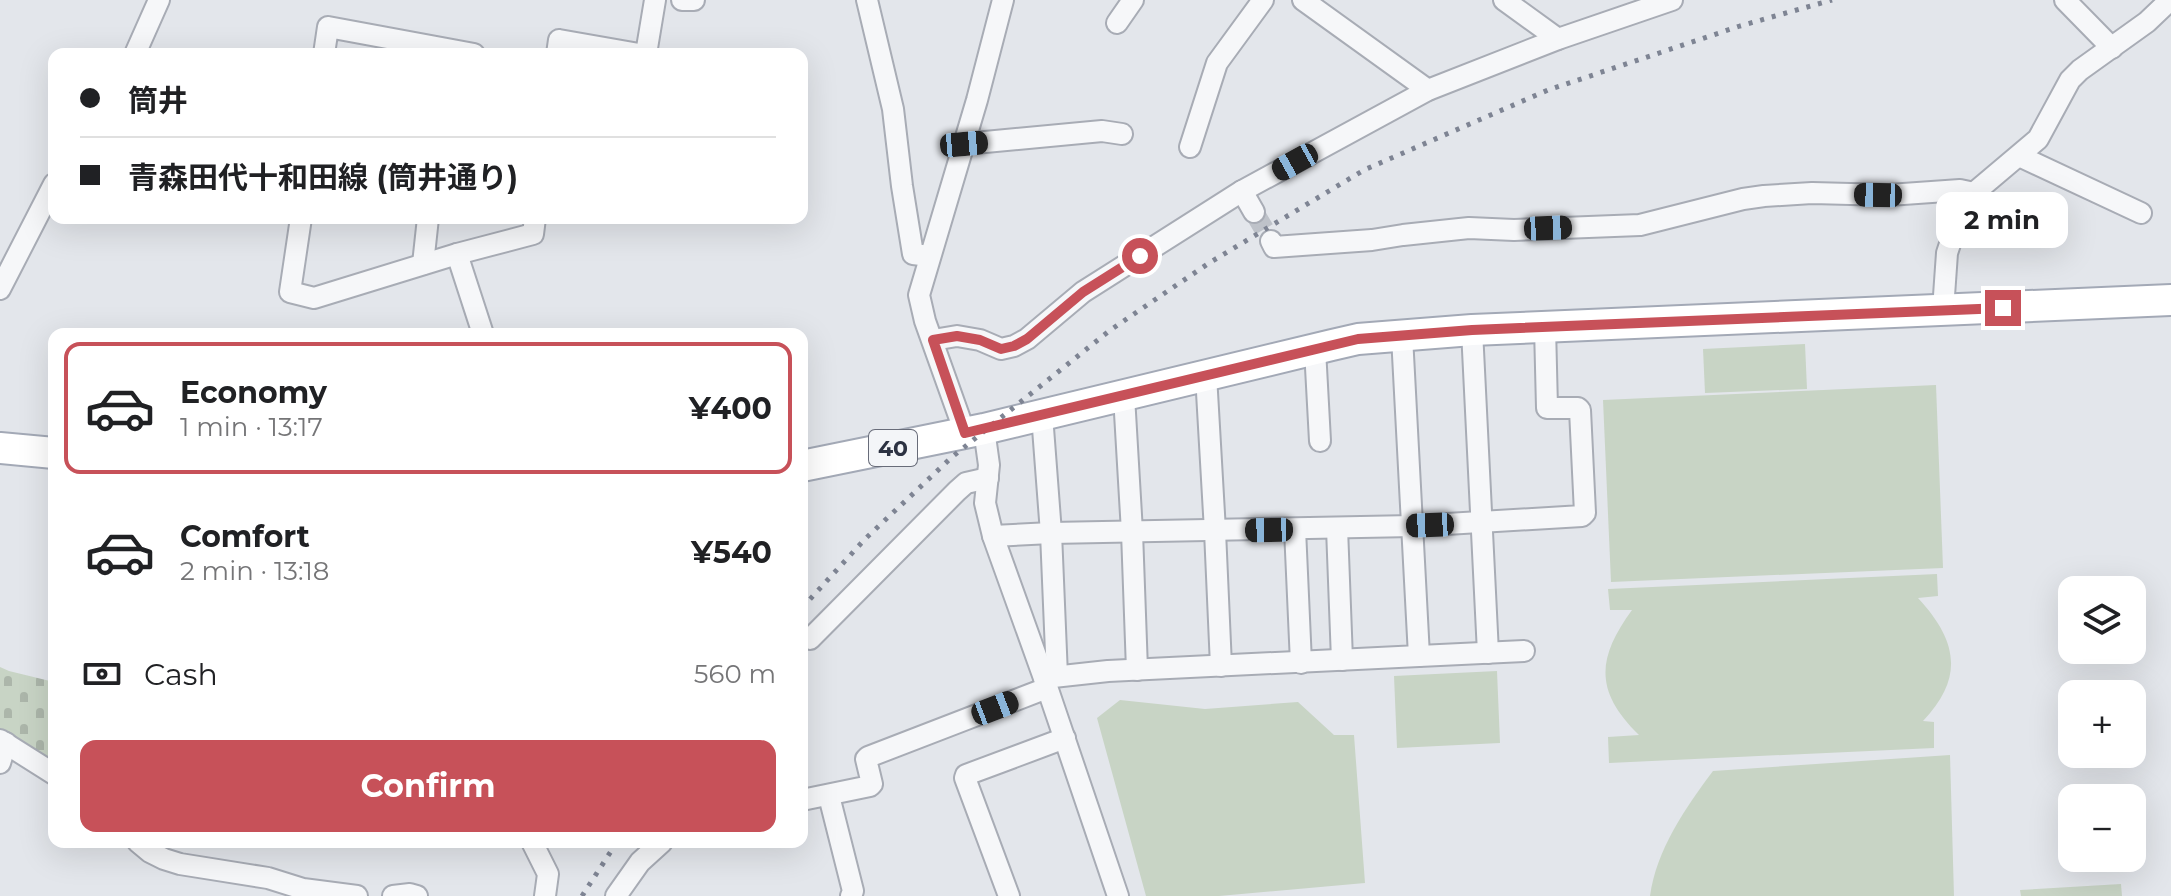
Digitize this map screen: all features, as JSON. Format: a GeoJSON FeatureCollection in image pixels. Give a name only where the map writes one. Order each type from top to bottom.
{"type":"FeatureCollection","features":[{"type":"Feature","properties":{"kind":"main road","name":"40"},"geometry":{"type":"LineString","coordinates":[[808,465],[974,431],[1358,339],[1472,330],[2171,300]]}},
{"type":"Feature","properties":{"kind":"main road"},"geometry":{"type":"LineString","coordinates":[[0,448],[48,452]]}},
{"type":"Feature","properties":{"kind":"street"},"geometry":{"type":"LineString","coordinates":[[138,48],[159,0]]}},
{"type":"Feature","properties":{"kind":"street"},"geometry":{"type":"LineString","coordinates":[[647,48],[655,0]]}},
{"type":"Feature","properties":{"kind":"street"},"geometry":{"type":"LineString","coordinates":[[682,0],[694,0]]}},
{"type":"Feature","properties":{"kind":"street"},"geometry":{"type":"LineString","coordinates":[[867,0],[893,109],[913,254],[930,256]]}},
{"type":"Feature","properties":{"kind":"street"},"geometry":{"type":"LineString","coordinates":[[1003,0],[919,295],[933,340],[974,431],[989,455],[985,503],[993,536],[1049,681],[1118,896]]}},
{"type":"Feature","properties":{"kind":"street"},"geometry":{"type":"LineString","coordinates":[[1117,23],[1133,0]]}},
{"type":"Feature","properties":{"kind":"street"},"geometry":{"type":"LineString","coordinates":[[1190,147],[1217,63],[1263,0]]}},
{"type":"Feature","properties":{"kind":"street"},"geometry":{"type":"LineString","coordinates":[[1303,0],[1428,90]]}},
{"type":"Feature","properties":{"kind":"street"},"geometry":{"type":"LineString","coordinates":[[1504,0],[1558,39]]}},
{"type":"Feature","properties":{"kind":"street"},"geometry":{"type":"LineString","coordinates":[[933,340],[957,336],[980,340],[1001,349],[1014,346],[1027,339],[1083,292],[1242,191],[1428,90],[1558,39],[1672,0]]}},
{"type":"Feature","properties":{"kind":"street"},"geometry":{"type":"LineString","coordinates":[[2065,0],[2112,48]]}},
{"type":"Feature","properties":{"kind":"street"},"geometry":{"type":"LineString","coordinates":[[1943,310],[1947,253],[1974,193],[2038,139],[2070,80],[2080,70],[2147,22],[2170,0]]}},
{"type":"Feature","properties":{"kind":"street"},"geometry":{"type":"LineString","coordinates":[[325,48],[328,27],[442,48]]}},
{"type":"Feature","properties":{"kind":"street"},"geometry":{"type":"LineString","coordinates":[[558,48],[559,40],[605,48]]}},
{"type":"Feature","properties":{"kind":"street"},"geometry":{"type":"LineString","coordinates":[[964,144],[1102,131],[1122,134]]}},
{"type":"Feature","properties":{"kind":"street"},"geometry":{"type":"LineString","coordinates":[[2019,156],[2141,213]]}},
{"type":"Feature","properties":{"kind":"street"},"geometry":{"type":"LineString","coordinates":[[1271,241],[1274,247],[1469,228],[1514,230],[1640,225],[1764,196],[1812,193],[1889,195],[1960,190],[1974,193]]}},
{"type":"Feature","properties":{"kind":"street"},"geometry":{"type":"LineString","coordinates":[[1242,191],[1254,212]]}},
{"type":"Feature","properties":{"kind":"street"},"geometry":{"type":"LineString","coordinates":[[0,289],[48,196]]}},
{"type":"Feature","properties":{"kind":"street"},"geometry":{"type":"LineString","coordinates":[[300,224],[290,292],[314,298],[533,234],[534,224]]}},
{"type":"Feature","properties":{"kind":"street"},"geometry":{"type":"LineString","coordinates":[[423,264],[427,224]]}},
{"type":"Feature","properties":{"kind":"street"},"geometry":{"type":"LineString","coordinates":[[457,254],[481,328]]}},
{"type":"Feature","properties":{"kind":"street"},"geometry":{"type":"LineString","coordinates":[[993,536],[1413,526],[1582,516],[1585,513],[1580,410],[1547,408],[1545,327]]}},
{"type":"Feature","properties":{"kind":"street"},"geometry":{"type":"LineString","coordinates":[[1472,330],[1488,653]]}},
{"type":"Feature","properties":{"kind":"street"},"geometry":{"type":"LineString","coordinates":[[1402,336],[1419,656]]}},
{"type":"Feature","properties":{"kind":"street"},"geometry":{"type":"LineString","coordinates":[[1315,349],[1320,441]]}},
{"type":"Feature","properties":{"kind":"street"},"geometry":{"type":"LineString","coordinates":[[1206,375],[1221,666]]}},
{"type":"Feature","properties":{"kind":"street"},"geometry":{"type":"LineString","coordinates":[[1124,396],[1137,670]]}},
{"type":"Feature","properties":{"kind":"street"},"geometry":{"type":"LineString","coordinates":[[1042,415],[1051,533],[1049,681]]}},
{"type":"Feature","properties":{"kind":"street"},"geometry":{"type":"LineString","coordinates":[[810,639],[957,491],[966,483],[988,478]]}},
{"type":"Feature","properties":{"kind":"street"},"geometry":{"type":"LineString","coordinates":[[1337,528],[1342,660]]}},
{"type":"Feature","properties":{"kind":"street"},"geometry":{"type":"LineString","coordinates":[[1295,529],[1301,663]]}},
{"type":"Feature","properties":{"kind":"street"},"geometry":{"type":"LineString","coordinates":[[808,799],[870,786],[868,757],[1049,681],[1137,670],[1524,651]]}},
{"type":"Feature","properties":{"kind":"street"},"geometry":{"type":"LineString","coordinates":[[1009,896],[966,775],[1065,738]]}},
{"type":"Feature","properties":{"kind":"street"},"geometry":{"type":"LineString","coordinates":[[2,749],[48,770]]}},
{"type":"Feature","properties":{"kind":"street"},"geometry":{"type":"LineString","coordinates":[[829,796],[853,891],[851,896]]}},
{"type":"Feature","properties":{"kind":"street"},"geometry":{"type":"LineString","coordinates":[[147,848],[164,859],[275,889],[357,896]]}},
{"type":"Feature","properties":{"kind":"street"},"geometry":{"type":"LineString","coordinates":[[535,848],[548,874],[545,896]]}},
{"type":"Feature","properties":{"kind":"street"},"geometry":{"type":"LineString","coordinates":[[616,896],[640,862],[655,848]]}},
{"type":"Feature","properties":{"kind":"street"},"geometry":{"type":"LineString","coordinates":[[393,896],[417,896]]}},
{"type":"Feature","properties":{"kind":"green space"},"geometry":{"type":"Polygon","coordinates":[[[1805,344],[1807,389],[1705,393],[1703,349],[1805,344]]]}},
{"type":"Feature","properties":{"kind":"green space"},"geometry":{"type":"Polygon","coordinates":[[[1936,385],[1943,568],[1611,582],[1603,400],[1936,385]]]}},
{"type":"Feature","properties":{"kind":"green space"},"geometry":{"type":"Polygon","coordinates":[[[1937,574],[1938,596],[1918,598],[1941,629],[1951,659],[1945,689],[1923,721],[1934,722],[1934,748],[1609,763],[1608,737],[1639,735],[1624,719],[1608,689],[1607,659],[1620,627],[1632,610],[1610,610],[1608,589],[1937,574]]]}},
{"type":"Feature","properties":{"kind":"green space"},"geometry":{"type":"Polygon","coordinates":[[[0,667],[48,681],[48,758],[0,733],[0,667]]]}},
{"type":"Feature","properties":{"kind":"green space"},"geometry":{"type":"Polygon","coordinates":[[[1497,671],[1500,743],[1397,748],[1394,676],[1497,671]]]}},
{"type":"Feature","properties":{"kind":"green space"},"geometry":{"type":"Polygon","coordinates":[[[1120,700],[1205,709],[1298,702],[1334,735],[1354,735],[1365,883],[1219,896],[1146,896],[1097,718],[1120,700]]]}},
{"type":"Feature","properties":{"kind":"green space"},"geometry":{"type":"Polygon","coordinates":[[[1950,755],[1954,896],[1650,896],[1665,846],[1713,771],[1950,755]]]}},
{"type":"Feature","properties":{"kind":"green space"},"geometry":{"type":"Polygon","coordinates":[[[2121,884],[2122,896],[2021,896],[2020,890],[2121,884]]]}},
{"type":"Feature","properties":{"kind":"tunnel"},"geometry":{"type":"LineString","coordinates":[[1254,212],[1271,241]]}},
{"type":"Feature","properties":{"kind":"railway"},"geometry":{"type":"LineString","coordinates":[[808,601],[865,539],[952,457],[1109,331],[1209,263],[1364,170],[1548,90],[1740,26],[1832,0]]}},
{"type":"Feature","properties":{"kind":"railway"},"geometry":{"type":"LineString","coordinates":[[582,896],[613,848]]}},
{"type":"Feature","properties":{"kind":"route"},"geometry":{"type":"LineString","coordinates":[[1140,256],[1083,292],[1027,339],[1014,346],[1001,349],[980,340],[957,336],[933,340],[965,433],[1358,339],[1634,322],[2003,308]]}}]}
